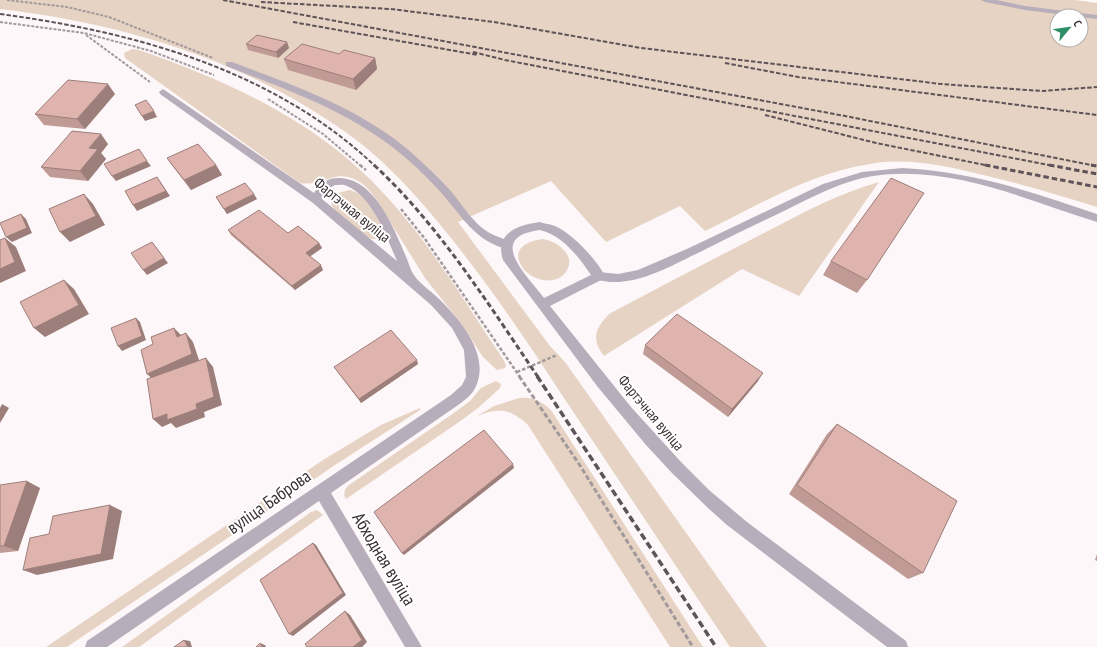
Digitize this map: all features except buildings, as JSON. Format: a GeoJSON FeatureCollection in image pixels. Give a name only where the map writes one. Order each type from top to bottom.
{"type":"FeatureCollection","features":[{"type":"Feature","properties":{"kind":"street","name":"Фартэчная вуліца"},"geometry":{"type":"LineString","coordinates":[[163,92],[317,200],[435,302],[456,324],[464,336],[470,350],[472,377],[467,389]]}},
{"type":"Feature","properties":{"kind":"street"},"geometry":{"type":"LineString","coordinates":[[317,200],[318,193],[323,186],[332,182],[342,180],[361,188],[377,209],[409,278]]}},
{"type":"Feature","properties":{"kind":"street"},"geometry":{"type":"LineString","coordinates":[[506,245],[510,238],[527,228],[548,228],[565,236],[580,251],[600,276],[542,304]]}},
{"type":"Feature","properties":{"kind":"street","name":"Фартэчная вуліца"},"geometry":{"type":"LineString","coordinates":[[506,245],[506,253],[509,260],[575,347],[653,443],[705,497],[747,531],[900,647]]}},
{"type":"Feature","properties":{"kind":"street","name":"вуліца Баброва"},"geometry":{"type":"LineString","coordinates":[[93,647],[456,399],[467,389]]}},
{"type":"Feature","properties":{"kind":"street","name":"Абходная вуліца"},"geometry":{"type":"LineString","coordinates":[[321,490],[414,647]]}},
{"type":"Feature","properties":{"kind":"lane"},"geometry":{"type":"LineString","coordinates":[[985,0],[1025,8],[1097,17]]}},
{"type":"Feature","properties":{"kind":"lane"},"geometry":{"type":"LineString","coordinates":[[228,64],[314,97],[336,107],[380,133],[430,175],[447,193],[466,219],[481,234],[506,245]]}},
{"type":"Feature","properties":{"kind":"lane"},"geometry":{"type":"LineString","coordinates":[[600,276],[618,278],[639,274],[809,194],[851,178],[874,173],[897,171],[924,172],[952,176],[1023,193],[1097,218]]}},
{"type":"Feature","properties":{"kind":"path"},"geometry":{"type":"LineString","coordinates":[[7,0],[67,7],[109,17],[228,64]]}},
{"type":"Feature","properties":{"kind":"path"},"geometry":{"type":"LineString","coordinates":[[0,22],[84,33],[163,92]]}},
{"type":"Feature","properties":{"kind":"path"},"geometry":{"type":"LineString","coordinates":[[575,347],[517,372],[579,464],[693,647]]}},
{"type":"Feature","properties":{"kind":"shaded area"},"geometry":{"type":"Polygon","coordinates":[[[0,0],[1075,0],[1097,3],[1097,207],[1026,186],[941,166],[913,162],[884,162],[848,168],[806,182],[705,231],[680,206],[606,242],[551,181],[458,222],[550,346],[565,362],[767,647],[730,647],[494,294],[429,211],[382,161],[355,139],[315,112],[274,88],[231,68],[141,36],[47,16],[0,9],[0,0]]]}},
{"type":"Feature","properties":{"kind":"shaded area"},"geometry":{"type":"Polygon","coordinates":[[[132,49],[173,62],[240,91],[304,126],[333,147],[361,171],[387,197],[419,235],[462,296],[503,359],[506,365],[505,368],[497,370],[483,357],[460,322],[425,278],[376,199],[367,188],[357,180],[345,176],[312,183],[300,183],[125,58],[124,53],[132,49]]]}},
{"type":"Feature","properties":{"kind":"shaded area"},"geometry":{"type":"Polygon","coordinates":[[[879,182],[799,296],[742,269],[604,356],[600,350],[597,344],[596,334],[600,324],[609,314],[809,210],[836,197],[879,182]]]}},
{"type":"Feature","properties":{"kind":"shaded area"},"geometry":{"type":"Polygon","coordinates":[[[349,190],[355,192],[366,200],[384,230],[382,236],[373,239],[364,235],[345,220],[332,206],[331,202],[335,194],[349,190]]]}},
{"type":"Feature","properties":{"kind":"shaded area"},"geometry":{"type":"Polygon","coordinates":[[[543,239],[559,245],[567,254],[569,259],[567,270],[558,279],[545,280],[532,276],[527,273],[519,262],[519,251],[526,244],[543,239]]]}},
{"type":"Feature","properties":{"kind":"shaded area"},"geometry":{"type":"Polygon","coordinates":[[[496,381],[501,384],[500,388],[478,408],[346,499],[344,492],[349,485],[451,415],[470,401],[481,388],[496,381]]]}},
{"type":"Feature","properties":{"kind":"shaded area"},"geometry":{"type":"Polygon","coordinates":[[[519,398],[536,400],[551,410],[703,647],[670,647],[528,425],[516,416],[504,411],[492,411],[477,416],[494,406],[519,398]]]}},
{"type":"Feature","properties":{"kind":"shaded area"},"geometry":{"type":"Polygon","coordinates":[[[420,408],[420,410],[335,465],[67,647],[46,647],[323,460],[381,425],[420,408]]]}},
{"type":"Feature","properties":{"kind":"shaded area"},"geometry":{"type":"Polygon","coordinates":[[[317,510],[323,515],[139,647],[122,647],[311,512],[317,510]]]}},
{"type":"Feature","properties":{"kind":"railway"},"geometry":{"type":"LineString","coordinates":[[223,0],[845,116],[1096,166]]}},
{"type":"Feature","properties":{"kind":"railway"},"geometry":{"type":"LineString","coordinates":[[261,2],[391,9],[494,22],[641,48],[941,84],[1042,91],[1097,87]]}},
{"type":"Feature","properties":{"kind":"railway"},"geometry":{"type":"LineString","coordinates":[[0,14],[101,32],[151,45],[200,61],[248,80],[293,104],[335,133],[375,166]]}},
{"type":"Feature","properties":{"kind":"railway"},"geometry":{"type":"LineString","coordinates":[[293,22],[478,55]]}},
{"type":"Feature","properties":{"kind":"railway"},"geometry":{"type":"LineString","coordinates":[[473,52],[505,60],[1054,166]]}},
{"type":"Feature","properties":{"kind":"railway"},"geometry":{"type":"LineString","coordinates":[[725,63],[798,77],[1097,115]]}},
{"type":"Feature","properties":{"kind":"railway"},"geometry":{"type":"LineString","coordinates":[[765,115],[876,143],[987,165]]}},
{"type":"Feature","properties":{"kind":"railway"},"geometry":{"type":"LineString","coordinates":[[987,165],[1097,187]]}},
{"type":"Feature","properties":{"kind":"railway"},"geometry":{"type":"LineString","coordinates":[[1049,165],[1097,174]]}},
{"type":"Feature","properties":{"kind":"railway"},"geometry":{"type":"LineString","coordinates":[[1091,165],[1097,166]]}},
{"type":"Feature","properties":{"kind":"railway"},"geometry":{"type":"LineString","coordinates":[[375,166],[420,213],[462,266],[538,377]]}},
{"type":"Feature","properties":{"kind":"railway"},"geometry":{"type":"LineString","coordinates":[[537,376],[716,647]]}}]}
